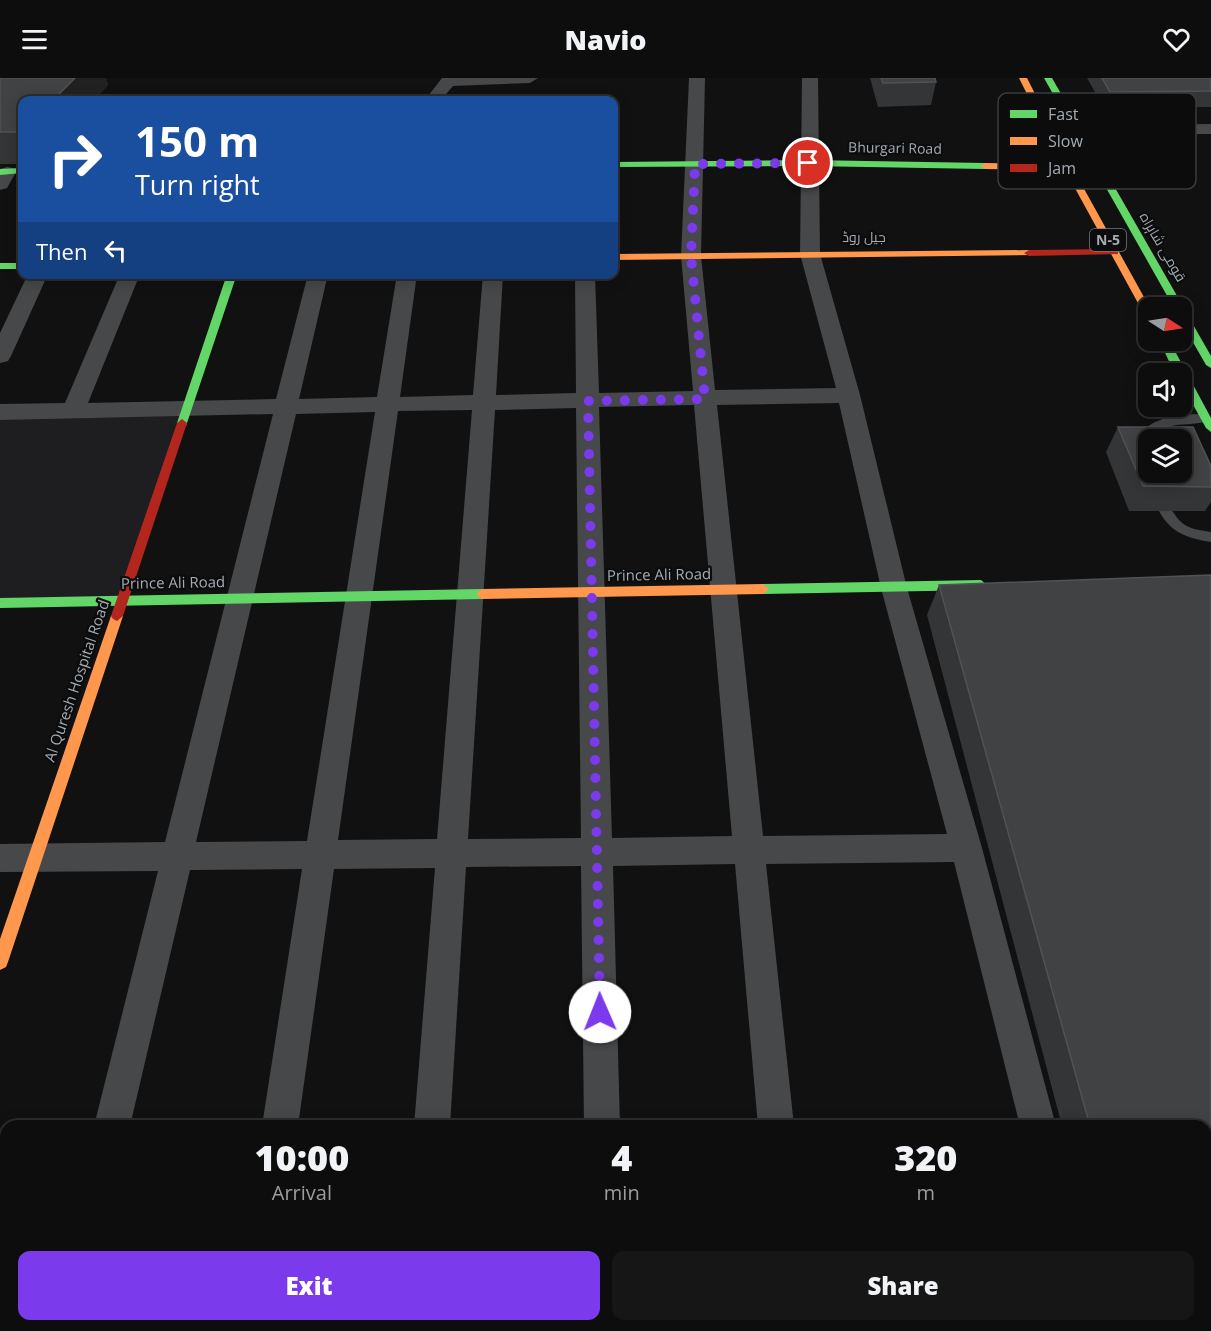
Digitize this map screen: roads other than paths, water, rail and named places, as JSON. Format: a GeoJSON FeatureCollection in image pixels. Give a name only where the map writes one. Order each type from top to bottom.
{"type":"FeatureCollection","features":[{"type":"Feature","properties":{"kind":"main road","name":"N-5"},"geometry":{"type":"LineString","coordinates":[[1023,78],[1031,93]]}},
{"type":"Feature","properties":{"kind":"main road","name":"قومی شاہراہ"},"geometry":{"type":"LineString","coordinates":[[1048,78],[1056,93]]}},
{"type":"Feature","properties":{"kind":"main road","name":"Bhurgari Road"},"geometry":{"type":"LineString","coordinates":[[618,165],[808,163],[998,166]]}},
{"type":"Feature","properties":{"kind":"main road","name":"N-5"},"geometry":{"type":"LineString","coordinates":[[1080,189],[1139,297]]}},
{"type":"Feature","properties":{"kind":"main road","name":"قومی شاہراہ"},"geometry":{"type":"LineString","coordinates":[[1109,189],[1173,297]]}},
{"type":"Feature","properties":{"kind":"main road","name":"جیل روڈ"},"geometry":{"type":"LineString","coordinates":[[618,257],[1114,252]]}},
{"type":"Feature","properties":{"kind":"main road"},"geometry":{"type":"LineString","coordinates":[[0,266],[18,266]]}},
{"type":"Feature","properties":{"kind":"main road","name":"Al Quresh Hospital Road"},"geometry":{"type":"LineString","coordinates":[[0,962],[230,279]]}},
{"type":"Feature","properties":{"kind":"main road"},"geometry":{"type":"LineString","coordinates":[[1192,337],[1211,365]]}},
{"type":"Feature","properties":{"kind":"main road"},"geometry":{"type":"LineString","coordinates":[[1192,393],[1208,423]]}},
{"type":"Feature","properties":{"kind":"main road","name":"Prince Ali Road"},"geometry":{"type":"LineString","coordinates":[[0,603],[894,588],[1000,584]]}},
{"type":"Feature","properties":{"kind":"street"},"geometry":{"type":"LineString","coordinates":[[442,89],[448,81],[530,78]]}},
{"type":"Feature","properties":{"kind":"street"},"geometry":{"type":"LineString","coordinates":[[697,78],[691,256],[775,1120]]}},
{"type":"Feature","properties":{"kind":"street"},"geometry":{"type":"LineString","coordinates":[[810,78],[808,163],[810,254],[849,395],[894,588],[966,848],[1036,1120]]}},
{"type":"Feature","properties":{"kind":"street"},"geometry":{"type":"LineString","coordinates":[[1196,129],[1211,129]]}},
{"type":"Feature","properties":{"kind":"street"},"geometry":{"type":"LineString","coordinates":[[0,356],[36,279]]}},
{"type":"Feature","properties":{"kind":"street"},"geometry":{"type":"LineString","coordinates":[[73,411],[128,279]]}},
{"type":"Feature","properties":{"kind":"street"},"geometry":{"type":"LineString","coordinates":[[113,1120],[317,279]]}},
{"type":"Feature","properties":{"kind":"street"},"geometry":{"type":"LineString","coordinates":[[281,1120],[406,279]]}},
{"type":"Feature","properties":{"kind":"street"},"geometry":{"type":"LineString","coordinates":[[432,1120],[493,279]]}},
{"type":"Feature","properties":{"kind":"street"},"geometry":{"type":"LineString","coordinates":[[585,279],[603,1120]]}},
{"type":"Feature","properties":{"kind":"street"},"geometry":{"type":"LineString","coordinates":[[0,412],[849,395]]}},
{"type":"Feature","properties":{"kind":"street"},"geometry":{"type":"LineString","coordinates":[[0,858],[966,848]]}},
{"type":"Feature","properties":{"kind":"lane"},"geometry":{"type":"LineString","coordinates":[[1153,429],[1160,422],[1177,418],[1208,423]]}},
{"type":"Feature","properties":{"kind":"lane"},"geometry":{"type":"LineString","coordinates":[[1166,511],[1170,521],[1183,532],[1211,537]]}}]}
